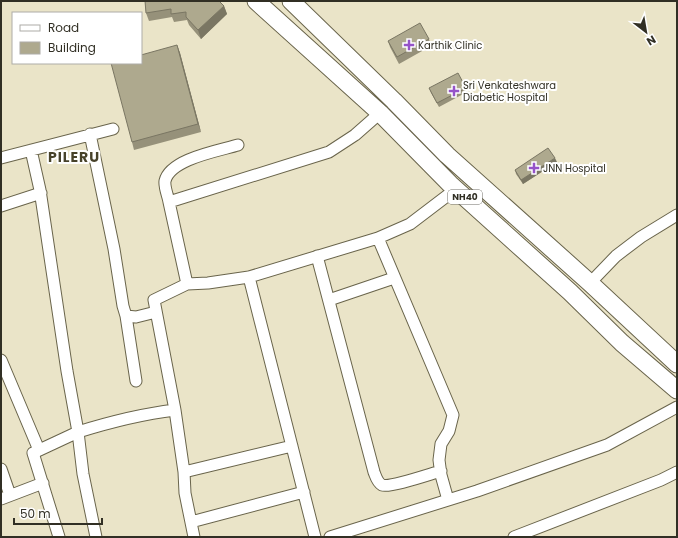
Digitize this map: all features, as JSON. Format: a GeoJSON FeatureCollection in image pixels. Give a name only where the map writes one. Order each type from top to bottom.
{"type":"FeatureCollection","features":[{"type":"Feature","properties":{"kind":"highway","name":"NH40"},"geometry":{"type":"LineString","coordinates":[[256,1],[380,113],[453,187],[570,292],[622,344],[677,390]]}},
{"type":"Feature","properties":{"kind":"highway","name":"NH40"},"geometry":{"type":"LineString","coordinates":[[291,1],[465,171],[587,280],[677,364]]}},
{"type":"Feature","properties":{"kind":"highway"},"geometry":{"type":"LineString","coordinates":[[312,52],[328,37]]}},
{"type":"Feature","properties":{"kind":"highway"},"geometry":{"type":"LineString","coordinates":[[453,187],[465,171]]}},
{"type":"Feature","properties":{"kind":"highway"},"geometry":{"type":"LineString","coordinates":[[570,292],[587,280]]}},
{"type":"Feature","properties":{"kind":"street"},"geometry":{"type":"LineString","coordinates":[[169,202],[329,152],[355,135],[380,113]]}},
{"type":"Feature","properties":{"kind":"street"},"geometry":{"type":"LineString","coordinates":[[1,158],[113,129]]}},
{"type":"Feature","properties":{"kind":"street"},"geometry":{"type":"LineString","coordinates":[[90,134],[114,249],[136,381]]}},
{"type":"Feature","properties":{"kind":"street"},"geometry":{"type":"LineString","coordinates":[[187,284],[165,182],[168,174],[176,166],[185,161],[238,145]]}},
{"type":"Feature","properties":{"kind":"street"},"geometry":{"type":"LineString","coordinates":[[31,150],[41,193],[67,371],[78,432],[83,474],[96,537]]}},
{"type":"Feature","properties":{"kind":"street"},"geometry":{"type":"LineString","coordinates":[[194,537],[190,522],[175,410],[154,300],[187,284],[208,283],[249,277],[378,238],[410,224],[453,187]]}},
{"type":"Feature","properties":{"kind":"street"},"geometry":{"type":"LineString","coordinates":[[1,206],[41,193]]}},
{"type":"Feature","properties":{"kind":"street"},"geometry":{"type":"LineString","coordinates":[[587,280],[641,237],[677,215]]}},
{"type":"Feature","properties":{"kind":"street"},"geometry":{"type":"LineString","coordinates":[[378,238],[453,415],[450,431],[442,444],[439,460],[448,500]]}},
{"type":"Feature","properties":{"kind":"street"},"geometry":{"type":"LineString","coordinates":[[317,256],[354,398],[378,482],[384,486],[393,485],[441,471]]}},
{"type":"Feature","properties":{"kind":"street"},"geometry":{"type":"LineString","coordinates":[[249,277],[315,537]]}},
{"type":"Feature","properties":{"kind":"street"},"geometry":{"type":"LineString","coordinates":[[329,300],[394,278]]}},
{"type":"Feature","properties":{"kind":"street"},"geometry":{"type":"LineString","coordinates":[[126,316],[136,317],[156,312]]}},
{"type":"Feature","properties":{"kind":"street"},"geometry":{"type":"LineString","coordinates":[[1,360],[39,450]]}},
{"type":"Feature","properties":{"kind":"street"},"geometry":{"type":"LineString","coordinates":[[330,537],[448,500],[607,445],[677,407]]}},
{"type":"Feature","properties":{"kind":"street"},"geometry":{"type":"LineString","coordinates":[[59,537],[33,453],[78,432],[106,423],[175,410]]}},
{"type":"Feature","properties":{"kind":"street"},"geometry":{"type":"LineString","coordinates":[[184,472],[292,446]]}},
{"type":"Feature","properties":{"kind":"street"},"geometry":{"type":"LineString","coordinates":[[1,468],[5,497],[42,483]]}},
{"type":"Feature","properties":{"kind":"street"},"geometry":{"type":"LineString","coordinates":[[514,537],[677,472]]}},
{"type":"Feature","properties":{"kind":"street"},"geometry":{"type":"LineString","coordinates":[[190,522],[304,492]]}},
{"type":"Feature","properties":{"kind":"building"},"geometry":{"type":"Polygon","coordinates":[[[145,1],[219,1],[224,6],[198,30],[186,17],[186,12],[171,14],[171,9],[146,13],[145,1]]]}},
{"type":"Feature","properties":{"kind":"building"},"geometry":{"type":"Polygon","coordinates":[[[420,23],[429,39],[397,57],[388,41],[420,23]]]}},
{"type":"Feature","properties":{"kind":"building"},"geometry":{"type":"Polygon","coordinates":[[[177,45],[198,124],[132,142],[111,64],[142,64],[142,55],[177,45]]]}},
{"type":"Feature","properties":{"kind":"building"},"geometry":{"type":"Polygon","coordinates":[[[458,73],[466,88],[437,103],[429,88],[458,73]]]}},
{"type":"Feature","properties":{"kind":"building"},"geometry":{"type":"Polygon","coordinates":[[[548,148],[555,158],[521,180],[515,170],[548,148]]]}},
{"type":"Feature","properties":{"kind":"place","name":"Karthik Clinic"},"geometry":{"type":"Point","coordinates":[409,45]}},
{"type":"Feature","properties":{"kind":"place","name":"Sri Venkateshwara Diabetic Hospital"},"geometry":{"type":"Point","coordinates":[454,91]}},
{"type":"Feature","properties":{"kind":"place","name":"JNN Hospital"},"geometry":{"type":"Point","coordinates":[534,168]}},
{"type":"Feature","properties":{"kind":"district","name":"PILERU"},"geometry":{"type":"Point","coordinates":[74,157]}}]}
